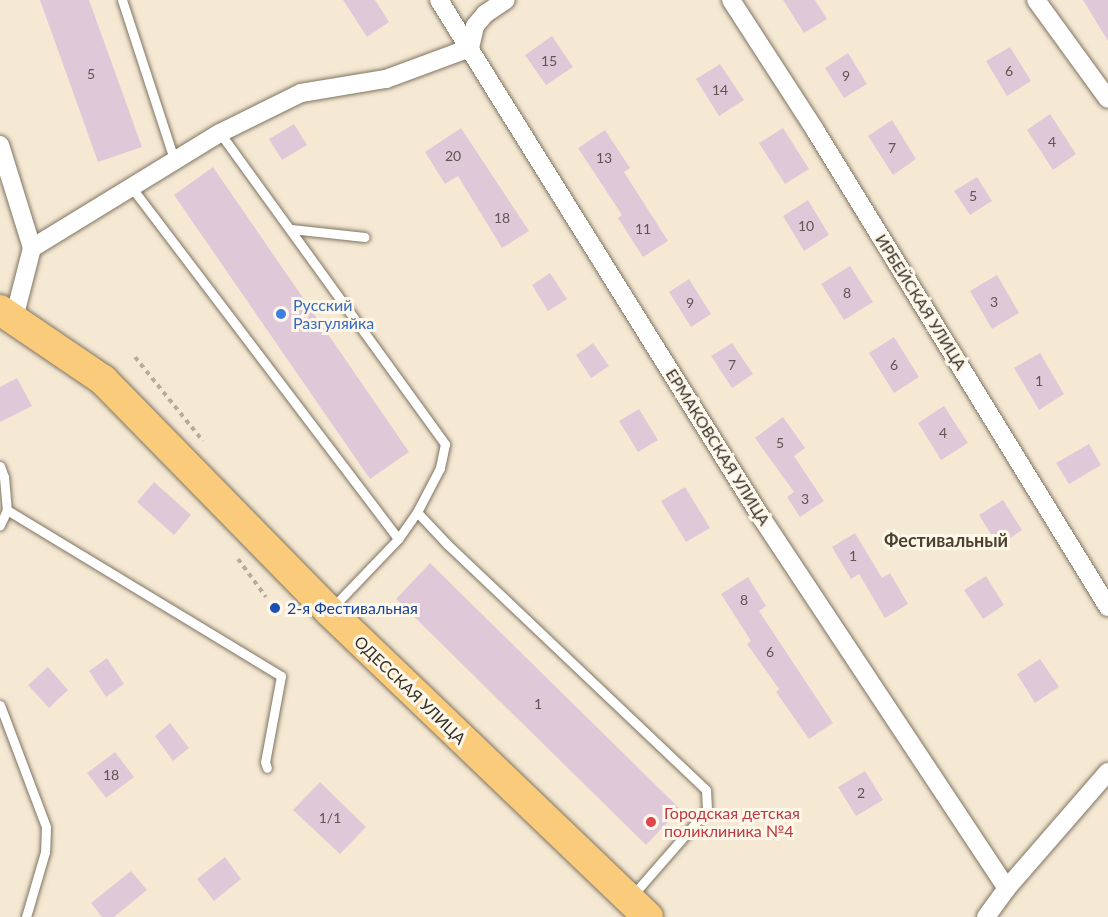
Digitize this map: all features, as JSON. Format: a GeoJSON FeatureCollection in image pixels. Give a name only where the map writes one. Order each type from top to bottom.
{"type":"FeatureCollection","features":[{"type":"Feature","properties":{"kind":"main road","name":"ОДЕССКАЯ УЛИЦА"},"geometry":{"type":"LineString","coordinates":[[7,314],[103,380],[329,611],[638,909]]}},
{"type":"Feature","properties":{"kind":"street","name":"ЕРМАКОВСКАЯ УЛИЦА"},"geometry":{"type":"LineString","coordinates":[[439,0],[761,517],[1007,888]]}},
{"type":"Feature","properties":{"kind":"street"},"geometry":{"type":"LineString","coordinates":[[0,145],[32,248],[220,134],[301,93],[386,79],[470,48],[474,27],[485,15],[506,0]]}},
{"type":"Feature","properties":{"kind":"street","name":"ИРБЕЙСКАЯ УЛИЦА"},"geometry":{"type":"LineString","coordinates":[[731,0],[815,130],[1108,607]]}},
{"type":"Feature","properties":{"kind":"street"},"geometry":{"type":"LineString","coordinates":[[1036,0],[1108,99]]}},
{"type":"Feature","properties":{"kind":"street","name":"ОДЕССКАЯ УЛИЦА"},"geometry":{"type":"LineString","coordinates":[[7,314],[32,248]]}},
{"type":"Feature","properties":{"kind":"street"},"geometry":{"type":"LineString","coordinates":[[986,917],[1007,888],[1108,772]]}},
{"type":"Feature","properties":{"kind":"lane"},"geometry":{"type":"LineString","coordinates":[[122,0],[175,162]]}},
{"type":"Feature","properties":{"kind":"lane"},"geometry":{"type":"LineString","coordinates":[[220,134],[445,444],[440,468],[417,512],[398,539],[329,611]]}},
{"type":"Feature","properties":{"kind":"lane"},"geometry":{"type":"LineString","coordinates":[[132,188],[398,539]]}},
{"type":"Feature","properties":{"kind":"lane"},"geometry":{"type":"LineString","coordinates":[[291,229],[364,237]]}},
{"type":"Feature","properties":{"kind":"lane"},"geometry":{"type":"LineString","coordinates":[[0,466],[4,477],[7,510],[0,525]]}},
{"type":"Feature","properties":{"kind":"lane"},"geometry":{"type":"LineString","coordinates":[[7,510],[281,676],[265,762],[267,768]]}},
{"type":"Feature","properties":{"kind":"lane"},"geometry":{"type":"LineString","coordinates":[[417,512],[447,544],[706,790],[707,810],[638,909]]}},
{"type":"Feature","properties":{"kind":"lane"},"geometry":{"type":"LineString","coordinates":[[0,705],[46,827],[45,852],[27,917]]}},
{"type":"Feature","properties":{"kind":"building"},"geometry":{"type":"Polygon","coordinates":[[[40,0],[89,0],[142,147],[98,162],[40,0]]]}},
{"type":"Feature","properties":{"kind":"building"},"geometry":{"type":"Polygon","coordinates":[[[343,0],[375,0],[389,22],[367,37],[343,0]]]}},
{"type":"Feature","properties":{"kind":"building"},"geometry":{"type":"Polygon","coordinates":[[[783,0],[815,0],[827,19],[804,33],[783,0]]]}},
{"type":"Feature","properties":{"kind":"building"},"geometry":{"type":"Polygon","coordinates":[[[1083,0],[1108,0],[1108,41],[1083,0]]]}},
{"type":"Feature","properties":{"kind":"building"},"geometry":{"type":"Polygon","coordinates":[[[552,36],[573,67],[546,85],[525,55],[552,36]]]}},
{"type":"Feature","properties":{"kind":"building"},"geometry":{"type":"Polygon","coordinates":[[[1010,47],[1031,81],[1007,96],[986,61],[1010,47]]]}},
{"type":"Feature","properties":{"kind":"building"},"geometry":{"type":"Polygon","coordinates":[[[848,53],[867,84],[844,98],[825,68],[848,53]]]}},
{"type":"Feature","properties":{"kind":"building"},"geometry":{"type":"Polygon","coordinates":[[[720,64],[744,100],[719,116],[696,79],[720,64]]]}},
{"type":"Feature","properties":{"kind":"building"},"geometry":{"type":"Polygon","coordinates":[[[1050,114],[1076,154],[1053,170],[1027,130],[1050,114]]]}},
{"type":"Feature","properties":{"kind":"building"},"geometry":{"type":"Polygon","coordinates":[[[892,120],[916,159],[893,175],[868,136],[892,120]]]}},
{"type":"Feature","properties":{"kind":"building"},"geometry":{"type":"Polygon","coordinates":[[[294,124],[307,145],[282,160],[269,139],[294,124]]]}},
{"type":"Feature","properties":{"kind":"building"},"geometry":{"type":"Polygon","coordinates":[[[461,128],[529,231],[502,248],[458,176],[445,184],[425,152],[461,128]]]}},
{"type":"Feature","properties":{"kind":"building"},"geometry":{"type":"Polygon","coordinates":[[[783,128],[809,169],[785,184],[759,143],[783,128]]]}},
{"type":"Feature","properties":{"kind":"building"},"geometry":{"type":"Polygon","coordinates":[[[605,130],[630,168],[624,172],[668,241],[643,257],[618,218],[622,215],[578,148],[605,130]]]}},
{"type":"Feature","properties":{"kind":"building"},"geometry":{"type":"Polygon","coordinates":[[[213,167],[409,452],[370,479],[174,195],[213,167]]]}},
{"type":"Feature","properties":{"kind":"building"},"geometry":{"type":"Polygon","coordinates":[[[977,177],[992,201],[970,215],[954,191],[977,177]]]}},
{"type":"Feature","properties":{"kind":"building"},"geometry":{"type":"Polygon","coordinates":[[[808,200],[829,235],[804,251],[783,216],[808,200]]]}},
{"type":"Feature","properties":{"kind":"building"},"geometry":{"type":"Polygon","coordinates":[[[850,266],[873,302],[844,320],[821,284],[850,266]]]}},
{"type":"Feature","properties":{"kind":"building"},"geometry":{"type":"Polygon","coordinates":[[[550,273],[567,299],[548,311],[532,285],[550,273]]]}},
{"type":"Feature","properties":{"kind":"building"},"geometry":{"type":"Polygon","coordinates":[[[997,275],[1019,313],[992,329],[970,291],[997,275]]]}},
{"type":"Feature","properties":{"kind":"building"},"geometry":{"type":"Polygon","coordinates":[[[689,279],[711,314],[691,327],[669,292],[689,279]]]}},
{"type":"Feature","properties":{"kind":"building"},"geometry":{"type":"Polygon","coordinates":[[[894,337],[919,377],[894,393],[869,353],[894,337]]]}},
{"type":"Feature","properties":{"kind":"building"},"geometry":{"type":"Polygon","coordinates":[[[593,343],[609,366],[591,378],[576,355],[593,343]]]}},
{"type":"Feature","properties":{"kind":"building"},"geometry":{"type":"Polygon","coordinates":[[[732,343],[753,374],[732,388],[711,356],[732,343]]]}},
{"type":"Feature","properties":{"kind":"building"},"geometry":{"type":"Polygon","coordinates":[[[1040,353],[1064,394],[1039,410],[1014,368],[1040,353]]]}},
{"type":"Feature","properties":{"kind":"building"},"geometry":{"type":"Polygon","coordinates":[[[17,378],[32,406],[0,422],[0,387],[17,378]]]}},
{"type":"Feature","properties":{"kind":"building"},"geometry":{"type":"Polygon","coordinates":[[[944,406],[968,443],[941,460],[918,423],[944,406]]]}},
{"type":"Feature","properties":{"kind":"building"},"geometry":{"type":"Polygon","coordinates":[[[639,409],[658,440],[638,452],[619,421],[639,409]]]}},
{"type":"Feature","properties":{"kind":"building"},"geometry":{"type":"Polygon","coordinates":[[[783,417],[805,448],[794,456],[824,501],[800,517],[787,497],[794,492],[755,438],[783,417]]]}},
{"type":"Feature","properties":{"kind":"building"},"geometry":{"type":"Polygon","coordinates":[[[1089,444],[1101,465],[1069,484],[1056,463],[1089,444]]]}},
{"type":"Feature","properties":{"kind":"building"},"geometry":{"type":"Polygon","coordinates":[[[154,482],[191,515],[174,535],[137,502],[154,482]]]}},
{"type":"Feature","properties":{"kind":"building"},"geometry":{"type":"Polygon","coordinates":[[[685,487],[710,528],[686,542],[661,501],[685,487]]]}},
{"type":"Feature","properties":{"kind":"building"},"geometry":{"type":"Polygon","coordinates":[[[1003,500],[1022,530],[998,546],[979,515],[1003,500]]]}},
{"type":"Feature","properties":{"kind":"building"},"geometry":{"type":"Polygon","coordinates":[[[855,533],[882,578],[890,573],[908,604],[885,618],[859,574],[851,579],[832,547],[855,533]]]}},
{"type":"Feature","properties":{"kind":"building"},"geometry":{"type":"Polygon","coordinates":[[[430,563],[680,809],[646,845],[396,599],[430,563]]]}},
{"type":"Feature","properties":{"kind":"building"},"geometry":{"type":"Polygon","coordinates":[[[986,576],[1004,605],[983,619],[964,590],[986,576]]]}},
{"type":"Feature","properties":{"kind":"building"},"geometry":{"type":"Polygon","coordinates":[[[748,577],[766,606],[759,611],[833,723],[809,739],[776,692],[779,689],[747,644],[751,641],[721,594],[748,577]]]}},
{"type":"Feature","properties":{"kind":"building"},"geometry":{"type":"Polygon","coordinates":[[[107,658],[124,684],[106,697],[89,671],[107,658]]]}},
{"type":"Feature","properties":{"kind":"building"},"geometry":{"type":"Polygon","coordinates":[[[1040,659],[1059,687],[1035,703],[1017,674],[1040,659]]]}},
{"type":"Feature","properties":{"kind":"building"},"geometry":{"type":"Polygon","coordinates":[[[48,667],[68,690],[49,708],[28,685],[48,667]]]}},
{"type":"Feature","properties":{"kind":"building"},"geometry":{"type":"Polygon","coordinates":[[[170,723],[189,748],[173,761],[155,736],[170,723]]]}},
{"type":"Feature","properties":{"kind":"building"},"geometry":{"type":"Polygon","coordinates":[[[115,752],[134,777],[106,798],[87,773],[115,752]]]}},
{"type":"Feature","properties":{"kind":"building"},"geometry":{"type":"Polygon","coordinates":[[[865,771],[883,800],[856,816],[838,787],[865,771]]]}},
{"type":"Feature","properties":{"kind":"building"},"geometry":{"type":"Polygon","coordinates":[[[320,782],[366,827],[340,854],[293,810],[320,782]]]}},
{"type":"Feature","properties":{"kind":"building"},"geometry":{"type":"Polygon","coordinates":[[[225,857],[241,879],[214,901],[197,879],[225,857]]]}},
{"type":"Feature","properties":{"kind":"building"},"geometry":{"type":"Polygon","coordinates":[[[131,871],[147,890],[114,917],[102,917],[91,903],[131,871]]]}},
{"type":"Feature","properties":{"kind":"place","name":"Русский Разгуляйка"},"geometry":{"type":"Point","coordinates":[281,314]}},
{"type":"Feature","properties":{"kind":"place","name":"2-я Фестивальная"},"geometry":{"type":"Point","coordinates":[275,608]}},
{"type":"Feature","properties":{"kind":"place","name":"Городская детская поликлиника №4"},"geometry":{"type":"Point","coordinates":[651,822]}},
{"type":"Feature","properties":{"kind":"district","name":"Фестивальный"},"geometry":{"type":"Point","coordinates":[946,540]}}]}
